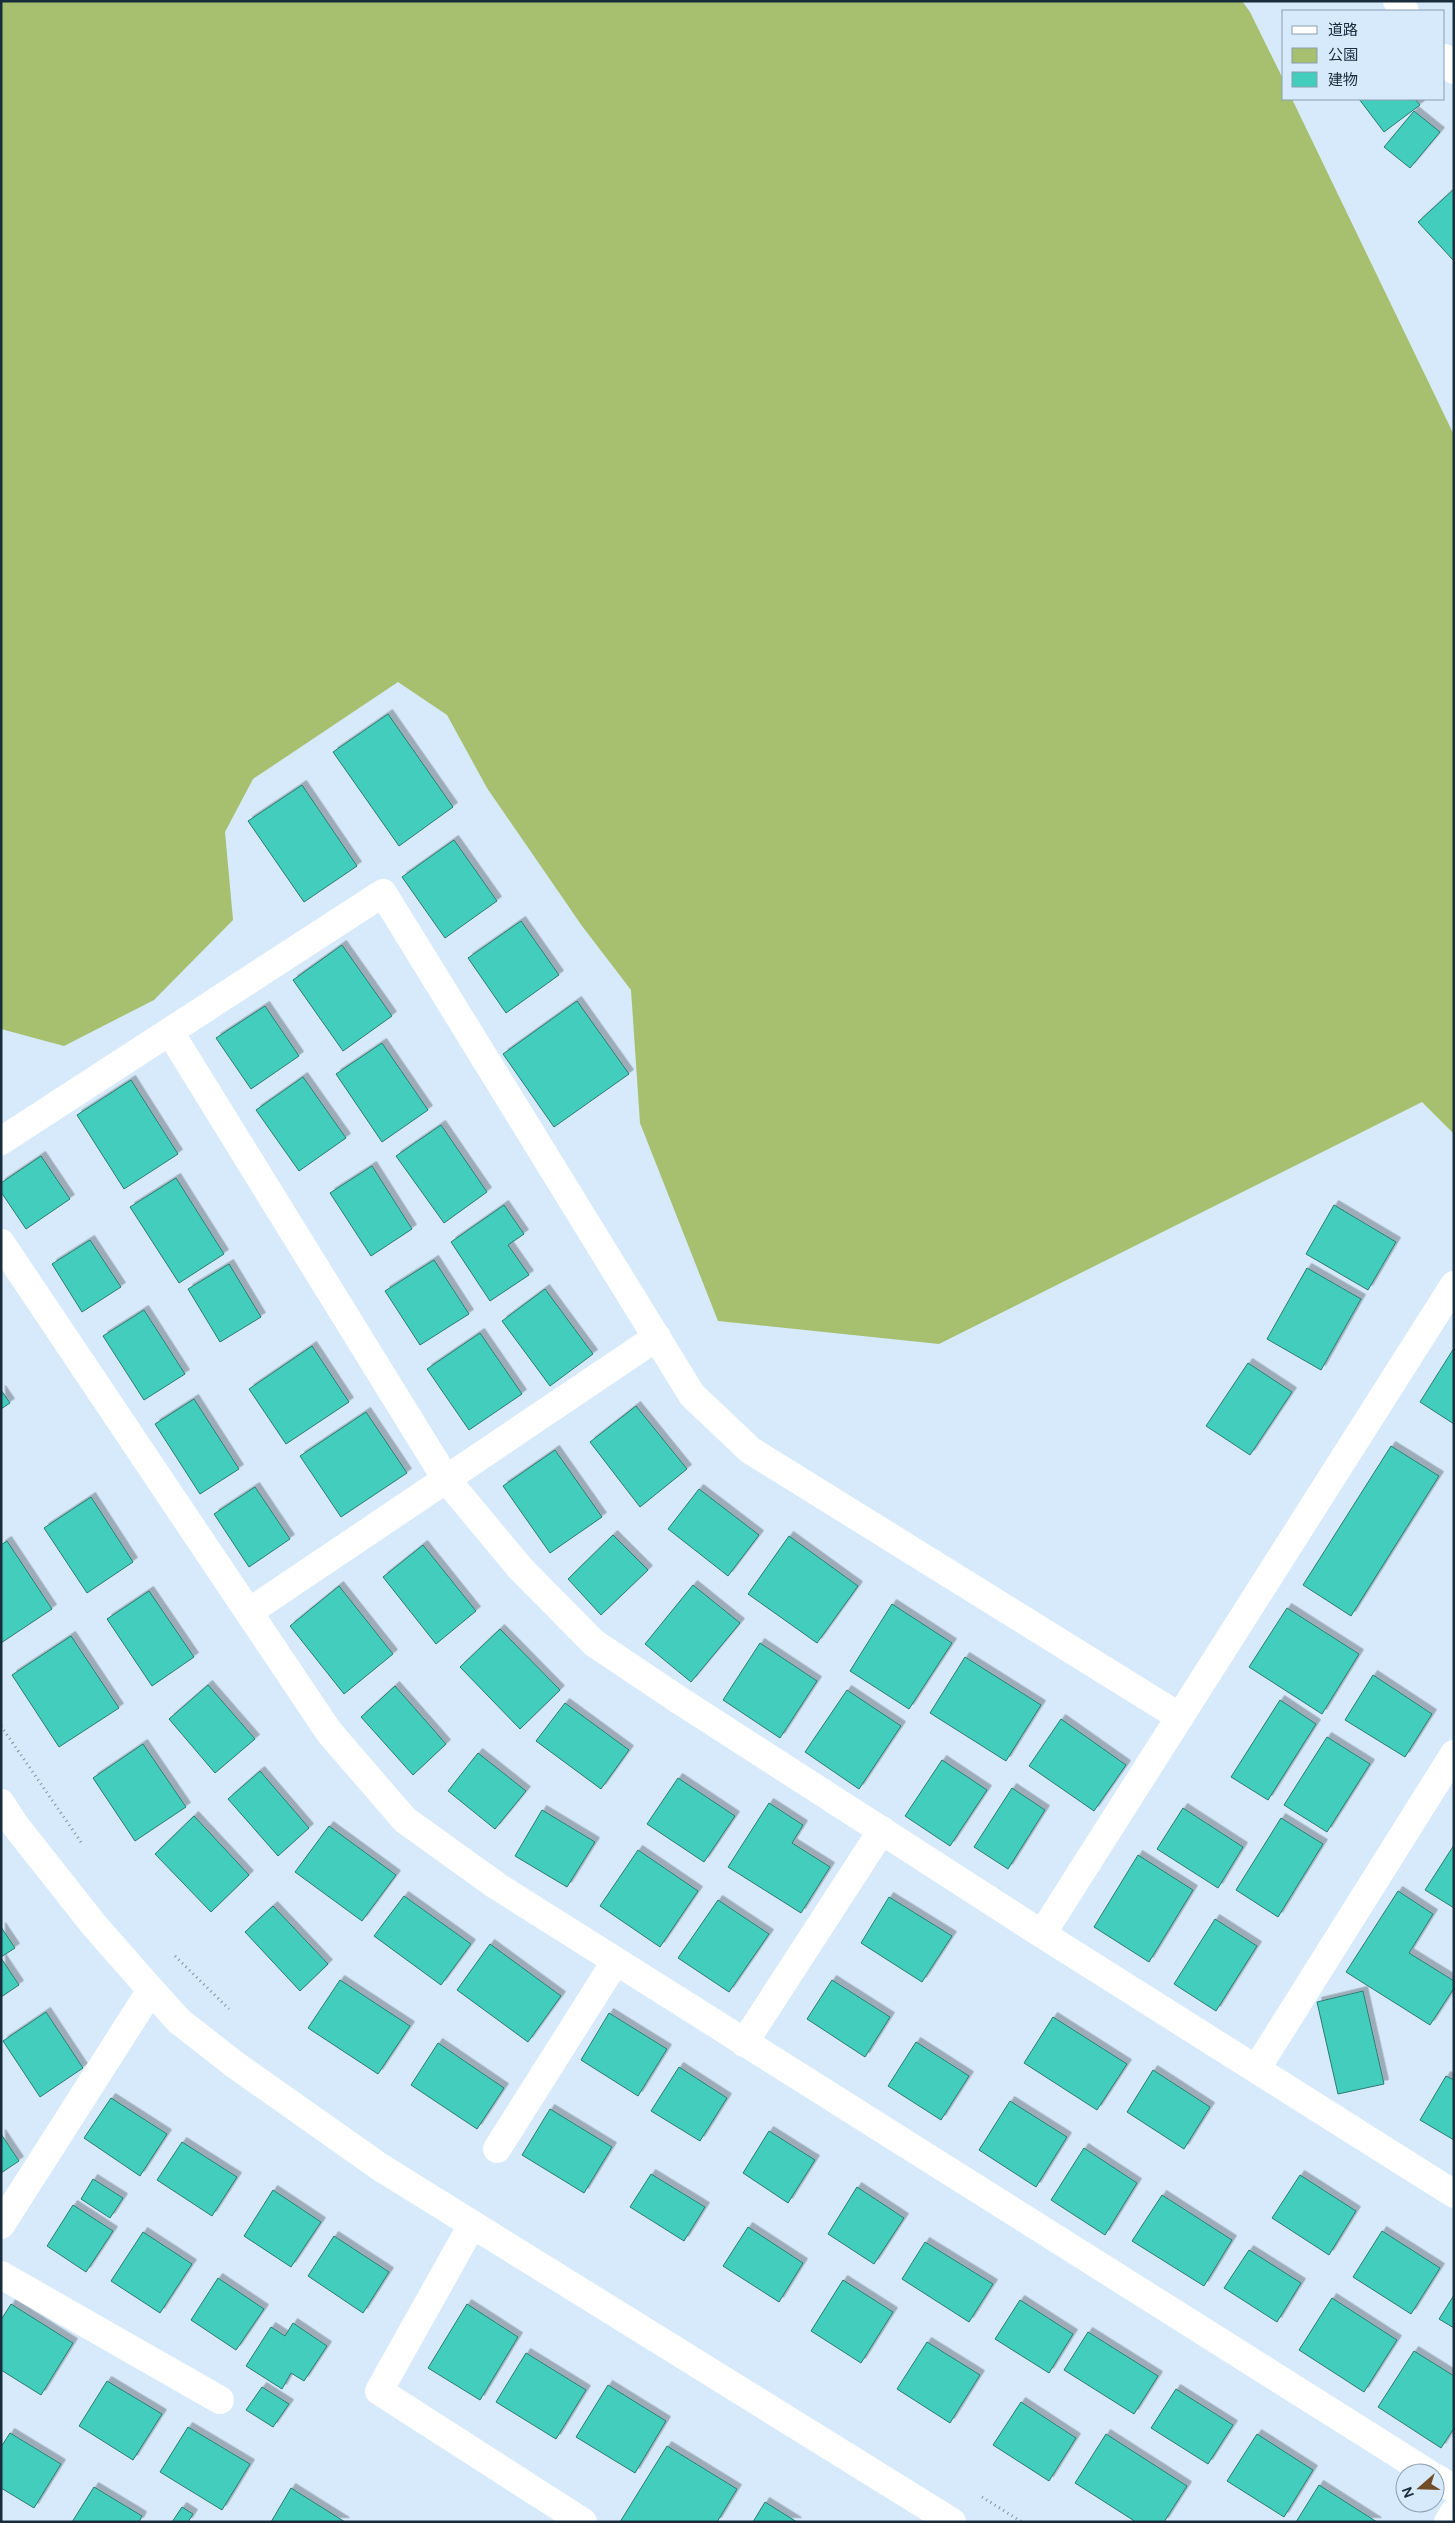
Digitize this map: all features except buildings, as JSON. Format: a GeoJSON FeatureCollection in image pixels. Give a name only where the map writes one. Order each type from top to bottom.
{"type":"FeatureCollection","features":[{"type":"Feature","properties":{"kind":"street"},"geometry":{"type":"LineString","coordinates":[[1445,59],[1454,70]]}},
{"type":"Feature","properties":{"kind":"street"},"geometry":{"type":"LineString","coordinates":[[1,1141],[383,893],[692,1395],[750,1450],[1180,1717]]}},
{"type":"Feature","properties":{"kind":"street"},"geometry":{"type":"LineString","coordinates":[[170,1032],[446,1479],[520,1568],[594,1643],[1042,1934],[1454,2194]]}},
{"type":"Feature","properties":{"kind":"street"},"geometry":{"type":"LineString","coordinates":[[1,1243],[329,1732],[406,1820],[496,1886],[1412,2463]]}},
{"type":"Feature","properties":{"kind":"street"},"geometry":{"type":"LineString","coordinates":[[1042,1934],[1454,1285]]}},
{"type":"Feature","properties":{"kind":"street"},"geometry":{"type":"LineString","coordinates":[[249,1612],[657,1337]]}},
{"type":"Feature","properties":{"kind":"street"},"geometry":{"type":"LineString","coordinates":[[1257,2068],[1454,1754]]}},
{"type":"Feature","properties":{"kind":"street"},"geometry":{"type":"LineString","coordinates":[[1,1803],[15,1825],[94,1925],[151,1990],[179,2021],[234,2064],[380,2167],[952,2522]]}},
{"type":"Feature","properties":{"kind":"street"},"geometry":{"type":"LineString","coordinates":[[744,2043],[882,1830]]}},
{"type":"Feature","properties":{"kind":"street"},"geometry":{"type":"LineString","coordinates":[[497,2149],[615,1962]]}},
{"type":"Feature","properties":{"kind":"street"},"geometry":{"type":"LineString","coordinates":[[1,2225],[151,1990]]}},
{"type":"Feature","properties":{"kind":"street"},"geometry":{"type":"LineString","coordinates":[[472,2224],[379,2391],[583,2522]]}},
{"type":"Feature","properties":{"kind":"street"},"geometry":{"type":"LineString","coordinates":[[1,2275],[220,2400]]}},
{"type":"Feature","properties":{"kind":"street"},"geometry":{"type":"LineString","coordinates":[[1448,2522],[1454,2512]]}},
{"type":"Feature","properties":{"kind":"green space"},"geometry":{"type":"Polygon","coordinates":[[[1,1],[1242,1],[1250,12],[1282,77],[1282,100],[1292,100],[1454,435],[1454,1134],[1422,1102],[939,1344],[718,1321],[640,1123],[631,990],[582,926],[487,788],[447,715],[398,682],[253,779],[225,832],[233,920],[154,1000],[64,1046],[1,1029],[1,1]]]}}]}
